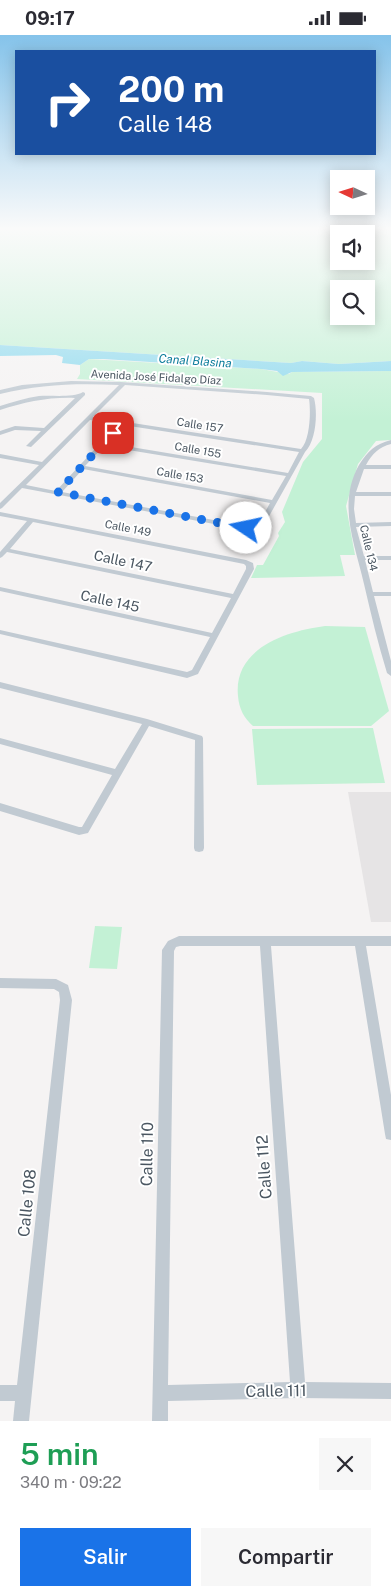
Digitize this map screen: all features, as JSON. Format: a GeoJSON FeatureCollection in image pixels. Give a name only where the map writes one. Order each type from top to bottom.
{"type":"FeatureCollection","features":[{"type":"Feature","properties":{"kind":"street","name":"Avenida José Fidalgo Díaz"},"geometry":{"type":"LineString","coordinates":[[0,391],[34,384],[63,382],[311,398],[313,401],[307,446],[301,454]]}},
{"type":"Feature","properties":{"kind":"street"},"geometry":{"type":"LineString","coordinates":[[0,507],[123,385]]}},
{"type":"Feature","properties":{"kind":"street"},"geometry":{"type":"LineString","coordinates":[[0,408],[35,398],[54,395],[82,395]]}},
{"type":"Feature","properties":{"kind":"street"},"geometry":{"type":"LineString","coordinates":[[29,446],[82,395]]}},
{"type":"Feature","properties":{"kind":"street","name":"Calle 157"},"geometry":{"type":"LineString","coordinates":[[89,418],[301,454]]}},
{"type":"Feature","properties":{"kind":"street"},"geometry":{"type":"LineString","coordinates":[[58,492],[123,423]]}},
{"type":"Feature","properties":{"kind":"street"},"geometry":{"type":"LineString","coordinates":[[0,433],[15,428],[44,431]]}},
{"type":"Feature","properties":{"kind":"street","name":"Calle 134"},"geometry":{"type":"LineString","coordinates":[[391,442],[378,445],[362,467],[352,494],[351,508],[353,525],[391,673]]}},
{"type":"Feature","properties":{"kind":"street","name":"Calle 155"},"geometry":{"type":"LineString","coordinates":[[103,444],[289,475]]}},
{"type":"Feature","properties":{"kind":"street"},"geometry":{"type":"LineString","coordinates":[[21,486],[246,528],[260,527],[301,454]]}},
{"type":"Feature","properties":{"kind":"street"},"geometry":{"type":"LineString","coordinates":[[0,456],[43,464]]}},
{"type":"Feature","properties":{"kind":"street","name":"Calle 153"},"geometry":{"type":"LineString","coordinates":[[81,467],[275,502]]}},
{"type":"Feature","properties":{"kind":"street"},"geometry":{"type":"LineString","coordinates":[[362,467],[391,467]]}},
{"type":"Feature","properties":{"kind":"street"},"geometry":{"type":"LineString","coordinates":[[352,494],[391,494]]}},
{"type":"Feature","properties":{"kind":"street","name":"Calle 149"},"geometry":{"type":"LineString","coordinates":[[0,514],[246,562],[250,565],[250,569],[236,597]]}},
{"type":"Feature","properties":{"kind":"street"},"geometry":{"type":"LineString","coordinates":[[3,553],[32,520]]}},
{"type":"Feature","properties":{"kind":"street"},"geometry":{"type":"LineString","coordinates":[[353,525],[391,525]]}},
{"type":"Feature","properties":{"kind":"street","name":"Calle 147"},"geometry":{"type":"LineString","coordinates":[[3,553],[236,597]]}},
{"type":"Feature","properties":{"kind":"street"},"geometry":{"type":"LineString","coordinates":[[361,558],[391,558]]}},
{"type":"Feature","properties":{"kind":"street","name":"Calle 145"},"geometry":{"type":"LineString","coordinates":[[0,589],[215,636]]}},
{"type":"Feature","properties":{"kind":"street"},"geometry":{"type":"LineString","coordinates":[[370,594],[391,594]]}},
{"type":"Feature","properties":{"kind":"street"},"geometry":{"type":"LineString","coordinates":[[0,632],[187,675],[195,672],[236,597]]}},
{"type":"Feature","properties":{"kind":"street"},"geometry":{"type":"LineString","coordinates":[[380,634],[391,634]]}},
{"type":"Feature","properties":{"kind":"street"},"geometry":{"type":"LineString","coordinates":[[0,685],[147,722],[200,738],[199,849]]}},
{"type":"Feature","properties":{"kind":"street"},"geometry":{"type":"LineString","coordinates":[[0,807],[79,831],[85,830],[147,722]]}},
{"type":"Feature","properties":{"kind":"street"},"geometry":{"type":"LineString","coordinates":[[0,741],[118,773]]}},
{"type":"Feature","properties":{"kind":"street","name":"Calle 110"},"geometry":{"type":"LineString","coordinates":[[160,1421],[168,950],[172,944],[179,941],[228,941]]}},
{"type":"Feature","properties":{"kind":"street"},"geometry":{"type":"LineString","coordinates":[[228,941],[391,941]]}},
{"type":"Feature","properties":{"kind":"street","name":"Calle 112"},"geometry":{"type":"LineString","coordinates":[[265,941],[298,1390]]}},
{"type":"Feature","properties":{"kind":"street"},"geometry":{"type":"LineString","coordinates":[[360,941],[391,1134]]}},
{"type":"Feature","properties":{"kind":"street"},"geometry":{"type":"LineString","coordinates":[[0,983],[56,984],[64,989]]}},
{"type":"Feature","properties":{"kind":"street","name":"Calle 108"},"geometry":{"type":"LineString","coordinates":[[21,1421],[66,1000],[64,989]]}},
{"type":"Feature","properties":{"kind":"street","name":"Calle 111"},"geometry":{"type":"LineString","coordinates":[[160,1393],[298,1390],[391,1391]]}},
{"type":"Feature","properties":{"kind":"street"},"geometry":{"type":"LineString","coordinates":[[0,1393],[24,1393]]}},
{"type":"Feature","properties":{"kind":"shaded area"},"geometry":{"type":"Polygon","coordinates":[[[348,792],[391,792],[391,922],[371,922],[348,792]]]}},
{"type":"Feature","properties":{"kind":"green space"},"geometry":{"type":"Polygon","coordinates":[[[0,293],[330,293],[330,325],[375,325],[375,293],[391,293],[391,361],[339,364],[302,361],[291,363],[0,345],[0,293]]]}},
{"type":"Feature","properties":{"kind":"green space"},"geometry":{"type":"Polygon","coordinates":[[[89,359],[261,369],[289,374],[292,372],[391,371],[391,440],[376,441],[358,464],[346,506],[355,555],[340,555],[345,576],[251,578],[257,565],[263,565],[279,536],[278,533],[285,522],[282,512],[303,462],[322,439],[322,393],[77,379],[80,374],[80,365],[89,359]]]}},
{"type":"Feature","properties":{"kind":"green space"},"geometry":{"type":"Polygon","coordinates":[[[325,626],[365,627],[389,711],[371,726],[253,726],[242,713],[238,696],[239,679],[244,666],[253,654],[279,638],[310,628],[325,626]]]}},
{"type":"Feature","properties":{"kind":"green space"},"geometry":{"type":"Polygon","coordinates":[[[373,728],[385,783],[257,785],[252,729],[373,728]]]}},
{"type":"Feature","properties":{"kind":"green space"},"geometry":{"type":"Polygon","coordinates":[[[95,926],[122,927],[117,969],[89,968],[95,926]]]}},
{"type":"Feature","properties":{"kind":"water","name":"Canal Blasina"},"geometry":{"type":"Polygon","coordinates":[[[0,345],[291,363],[302,361],[339,364],[391,361],[391,371],[292,372],[283,376],[277,371],[261,369],[103,359],[89,359],[80,365],[62,363],[63,357],[56,355],[0,356],[0,345]]]}},
{"type":"Feature","properties":{"kind":"route"},"geometry":{"type":"LineString","coordinates":[[113,433],[58,492],[246,528]]}}]}
